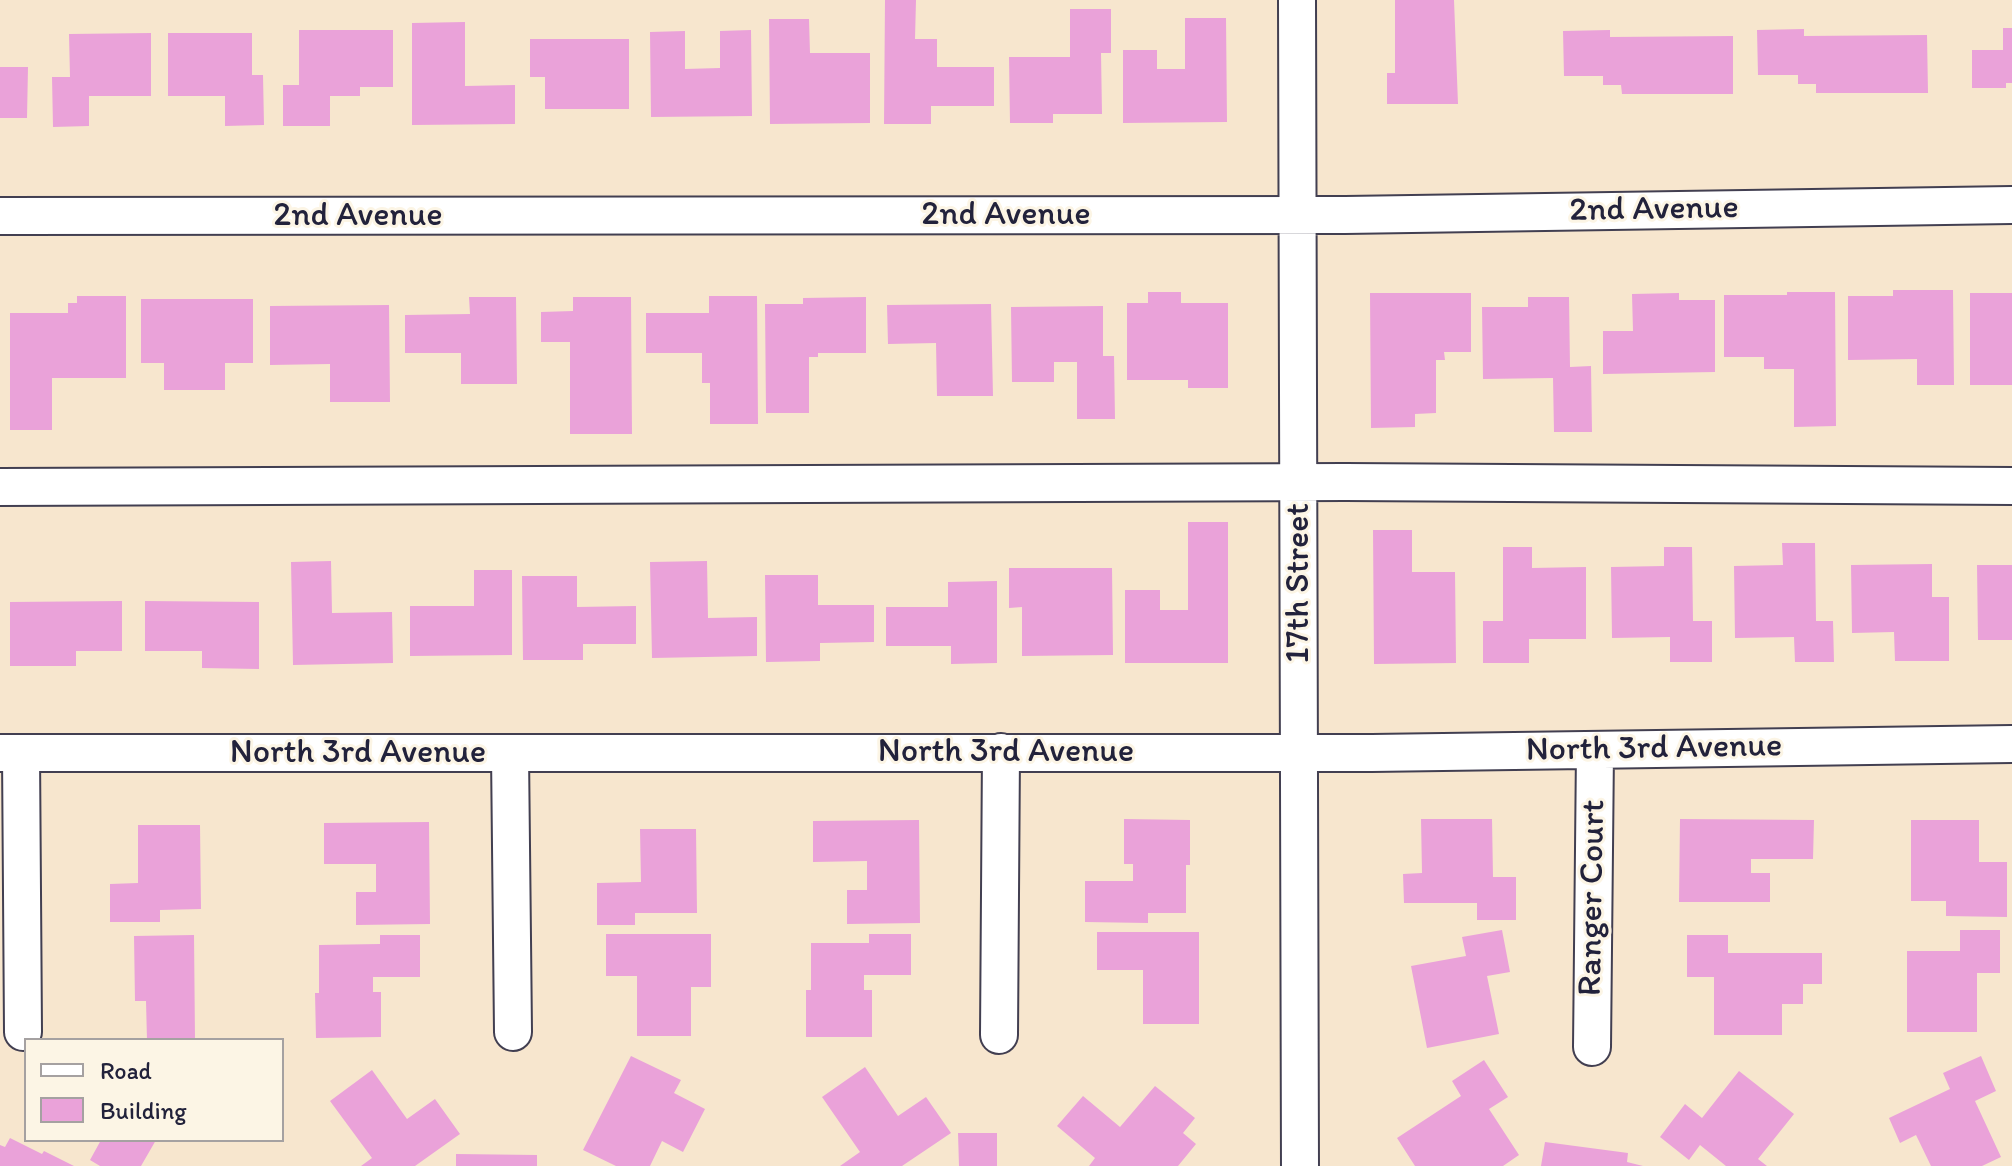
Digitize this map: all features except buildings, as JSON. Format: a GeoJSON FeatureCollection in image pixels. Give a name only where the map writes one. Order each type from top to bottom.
{"type":"FeatureCollection","features":[{"type":"Feature","properties":{"kind":"street","name":"17th Street"},"geometry":{"type":"LineString","coordinates":[[1297,0],[1300,1166]]}},
{"type":"Feature","properties":{"kind":"street","name":"2nd Avenue"},"geometry":{"type":"LineString","coordinates":[[0,216],[1299,214],[2012,205]]}},
{"type":"Feature","properties":{"kind":"street"},"geometry":{"type":"LineString","coordinates":[[0,487],[1299,482],[2012,486]]}},
{"type":"Feature","properties":{"kind":"street","name":"North 3rd Avenue"},"geometry":{"type":"LineString","coordinates":[[10,753],[1299,752],[2012,744]]}},
{"type":"Feature","properties":{"kind":"street","name":"Ranger Court"},"geometry":{"type":"LineString","coordinates":[[1592,1047],[1595,750]]}},
{"type":"Feature","properties":{"kind":"street"},"geometry":{"type":"LineString","coordinates":[[999,1035],[1001,752]]}},
{"type":"Feature","properties":{"kind":"street"},"geometry":{"type":"LineString","coordinates":[[10,753],[23,1032]]}},
{"type":"Feature","properties":{"kind":"street"},"geometry":{"type":"LineString","coordinates":[[510,753],[513,1032]]}}]}
